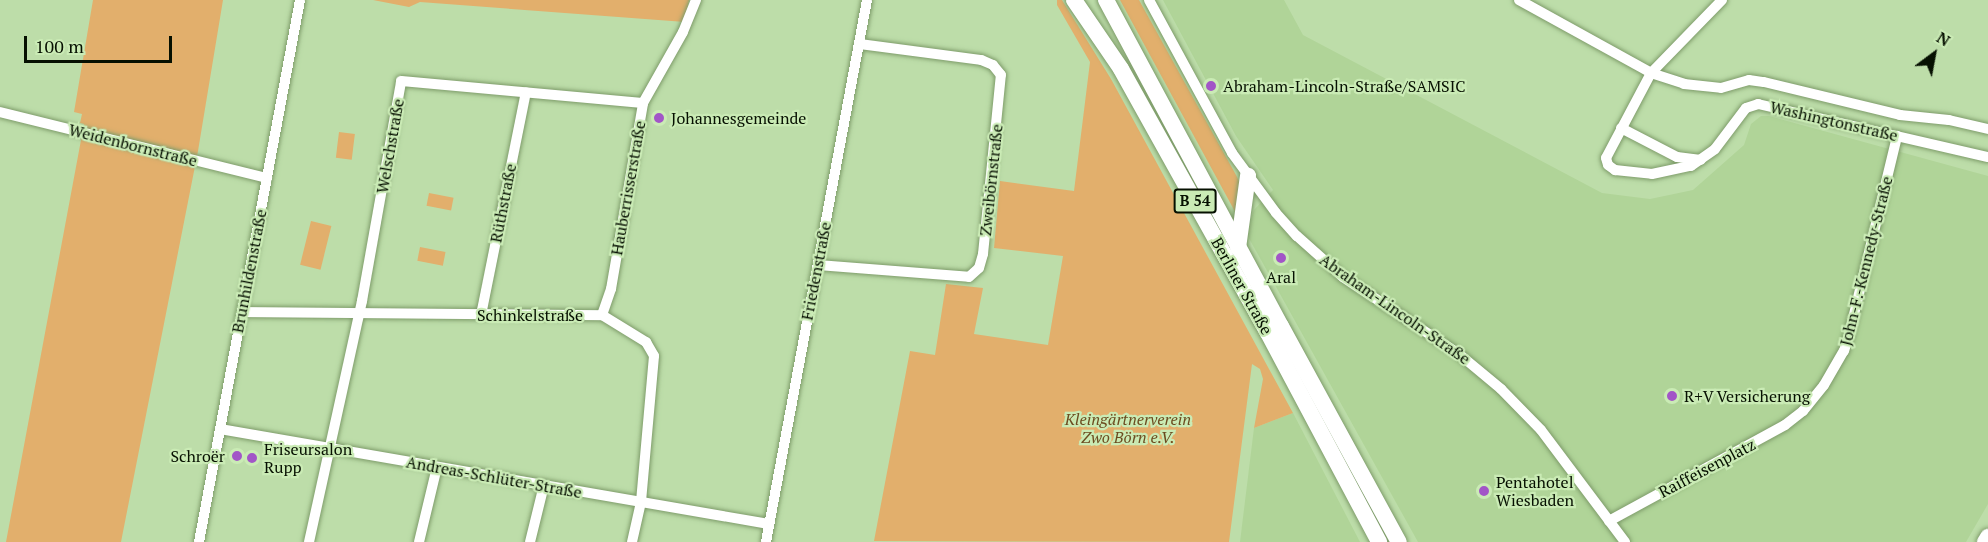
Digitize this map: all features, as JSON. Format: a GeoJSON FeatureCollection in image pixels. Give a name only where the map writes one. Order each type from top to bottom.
{"type":"FeatureCollection","features":[{"type":"Feature","properties":{"kind":"main road"},"geometry":{"type":"LineString","coordinates":[[1074,0],[1121,69]]}},
{"type":"Feature","properties":{"kind":"main road","name":"Berliner Straße"},"geometry":{"type":"LineString","coordinates":[[1085,0],[1268,333],[1379,542]]}},
{"type":"Feature","properties":{"kind":"main road","name":"Berliner Straße"},"geometry":{"type":"LineString","coordinates":[[1106,0],[1238,248],[1399,542]]}},
{"type":"Feature","properties":{"kind":"main road"},"geometry":{"type":"LineString","coordinates":[[1238,248],[1248,176]]}},
{"type":"Feature","properties":{"kind":"main road"},"geometry":{"type":"LineString","coordinates":[[1985,542],[1988,537]]}},
{"type":"Feature","properties":{"kind":"street","name":"Brunhildenstraße"},"geometry":{"type":"LineString","coordinates":[[199,542],[300,0]]}},
{"type":"Feature","properties":{"kind":"street","name":"Hauberrisserstraße"},"geometry":{"type":"LineString","coordinates":[[602,315],[611,289],[643,103],[683,32],[696,0]]}},
{"type":"Feature","properties":{"kind":"street","name":"Friedenstraße"},"geometry":{"type":"LineString","coordinates":[[766,542],[867,0]]}},
{"type":"Feature","properties":{"kind":"street","name":"Abraham-Lincoln-Straße"},"geometry":{"type":"LineString","coordinates":[[1149,0],[1214,122],[1248,176],[1276,213],[1320,258],[1375,299],[1459,354],[1501,389],[1541,430],[1625,542]]}},
{"type":"Feature","properties":{"kind":"street"},"geometry":{"type":"LineString","coordinates":[[1518,0],[1651,73],[1703,87],[1721,88],[1749,80],[1764,82],[1900,115],[1949,120],[1988,129]]}},
{"type":"Feature","properties":{"kind":"street","name":"Washingtonstraße"},"geometry":{"type":"LineString","coordinates":[[1722,0],[1651,73],[1606,158],[1608,165],[1615,170],[1652,174],[1667,173],[1691,166],[1704,159],[1715,149],[1746,108],[1758,104],[1988,157]]}},
{"type":"Feature","properties":{"kind":"street","name":"Zweibörnstraße"},"geometry":{"type":"LineString","coordinates":[[818,265],[969,277],[979,268],[983,254],[1001,75],[993,65],[981,60],[859,44]]}},
{"type":"Feature","properties":{"kind":"street","name":"Welschstraße"},"geometry":{"type":"LineString","coordinates":[[309,542],[377,222],[401,81],[643,103]]}},
{"type":"Feature","properties":{"kind":"street","name":"Rüthstraße"},"geometry":{"type":"LineString","coordinates":[[481,315],[526,92]]}},
{"type":"Feature","properties":{"kind":"street","name":"Weidenbornstraße"},"geometry":{"type":"LineString","coordinates":[[0,112],[267,178]]}},
{"type":"Feature","properties":{"kind":"street"},"geometry":{"type":"LineString","coordinates":[[1621,128],[1677,157],[1704,159]]}},
{"type":"Feature","properties":{"kind":"street","name":"John-F.-Kennedy-Straße"},"geometry":{"type":"LineString","coordinates":[[1803,411],[1836,366],[1849,335],[1898,136]]}},
{"type":"Feature","properties":{"kind":"street","name":"Schinkelstraße"},"geometry":{"type":"LineString","coordinates":[[242,312],[602,315],[646,342],[654,352],[641,502]]}},
{"type":"Feature","properties":{"kind":"street","name":"Raiffeisenplatz"},"geometry":{"type":"LineString","coordinates":[[1609,521],[1785,425],[1803,411]]}},
{"type":"Feature","properties":{"kind":"street","name":"Andreas-Schlüter-Straße"},"geometry":{"type":"LineString","coordinates":[[220,429],[769,524]]}},
{"type":"Feature","properties":{"kind":"street"},"geometry":{"type":"LineString","coordinates":[[419,542],[437,467]]}},
{"type":"Feature","properties":{"kind":"street"},"geometry":{"type":"LineString","coordinates":[[530,542],[544,485]]}},
{"type":"Feature","properties":{"kind":"street"},"geometry":{"type":"LineString","coordinates":[[632,542],[641,502]]}},
{"type":"Feature","properties":{"kind":"shaded area"},"geometry":{"type":"Polygon","coordinates":[[[1163,0],[1284,0],[1303,35],[1602,193],[1650,199],[1693,190],[1744,145],[1751,124],[1761,116],[1769,116],[1988,176],[1988,504],[1966,542],[1418,542],[1246,233],[1254,210],[1273,190],[1236,136],[1163,0]]]}},
{"type":"Feature","properties":{"kind":"shaded area"},"geometry":{"type":"Polygon","coordinates":[[[1293,413],[1360,542],[1240,542],[1254,428],[1293,413]]]}},
{"type":"Feature","properties":{"kind":"green space"},"geometry":{"type":"Polygon","coordinates":[[[93,0],[223,0],[198,151],[121,542],[6,542],[84,124],[80,123],[82,114],[74,112],[93,0]]]}},
{"type":"Feature","properties":{"kind":"green space"},"geometry":{"type":"Polygon","coordinates":[[[373,0],[689,0],[685,22],[420,2],[409,7],[373,0]]]}},
{"type":"Feature","properties":{"kind":"green space","name":"Kleingärtnerverein Zwo Börn e.V."},"geometry":{"type":"Polygon","coordinates":[[[1057,0],[1062,0],[1111,79],[1293,413],[1254,428],[1263,379],[1260,369],[1252,364],[1229,542],[874,541],[910,351],[935,355],[946,284],[983,288],[974,334],[1048,345],[1063,256],[994,248],[1000,181],[1074,191],[1090,62],[1057,5],[1057,0]]]}},
{"type":"Feature","properties":{"kind":"green space"},"geometry":{"type":"Polygon","coordinates":[[[1120,0],[1139,0],[1236,175],[1240,183],[1239,219],[1120,0]]]}},
{"type":"Feature","properties":{"kind":"green space"},"geometry":{"type":"Polygon","coordinates":[[[339,132],[355,134],[352,160],[336,158],[339,132]]]}},
{"type":"Feature","properties":{"kind":"green space"},"geometry":{"type":"Polygon","coordinates":[[[429,193],[454,198],[451,211],[427,206],[429,193]]]}},
{"type":"Feature","properties":{"kind":"green space"},"geometry":{"type":"Polygon","coordinates":[[[311,221],[331,226],[320,270],[300,265],[311,221]]]}},
{"type":"Feature","properties":{"kind":"green space"},"geometry":{"type":"Polygon","coordinates":[[[420,247],[446,252],[443,266],[417,261],[420,247]]]}},
{"type":"Feature","properties":{"kind":"place","name":"Abraham-Lincoln-Straße/SAMSIC"},"geometry":{"type":"Point","coordinates":[1211,86]}},
{"type":"Feature","properties":{"kind":"place","name":"Johannesgemeinde"},"geometry":{"type":"Point","coordinates":[659,118]}},
{"type":"Feature","properties":{"kind":"place","name":"Aral"},"geometry":{"type":"Point","coordinates":[1281,258]}},
{"type":"Feature","properties":{"kind":"place","name":"R+V Versicherung"},"geometry":{"type":"Point","coordinates":[1672,396]}},
{"type":"Feature","properties":{"kind":"place","name":"Schroër"},"geometry":{"type":"Point","coordinates":[237,456]}},
{"type":"Feature","properties":{"kind":"place","name":"Friseursalon Rupp"},"geometry":{"type":"Point","coordinates":[252,458]}},
{"type":"Feature","properties":{"kind":"place","name":"Pentahotel Wiesbaden"},"geometry":{"type":"Point","coordinates":[1484,491]}}]}
